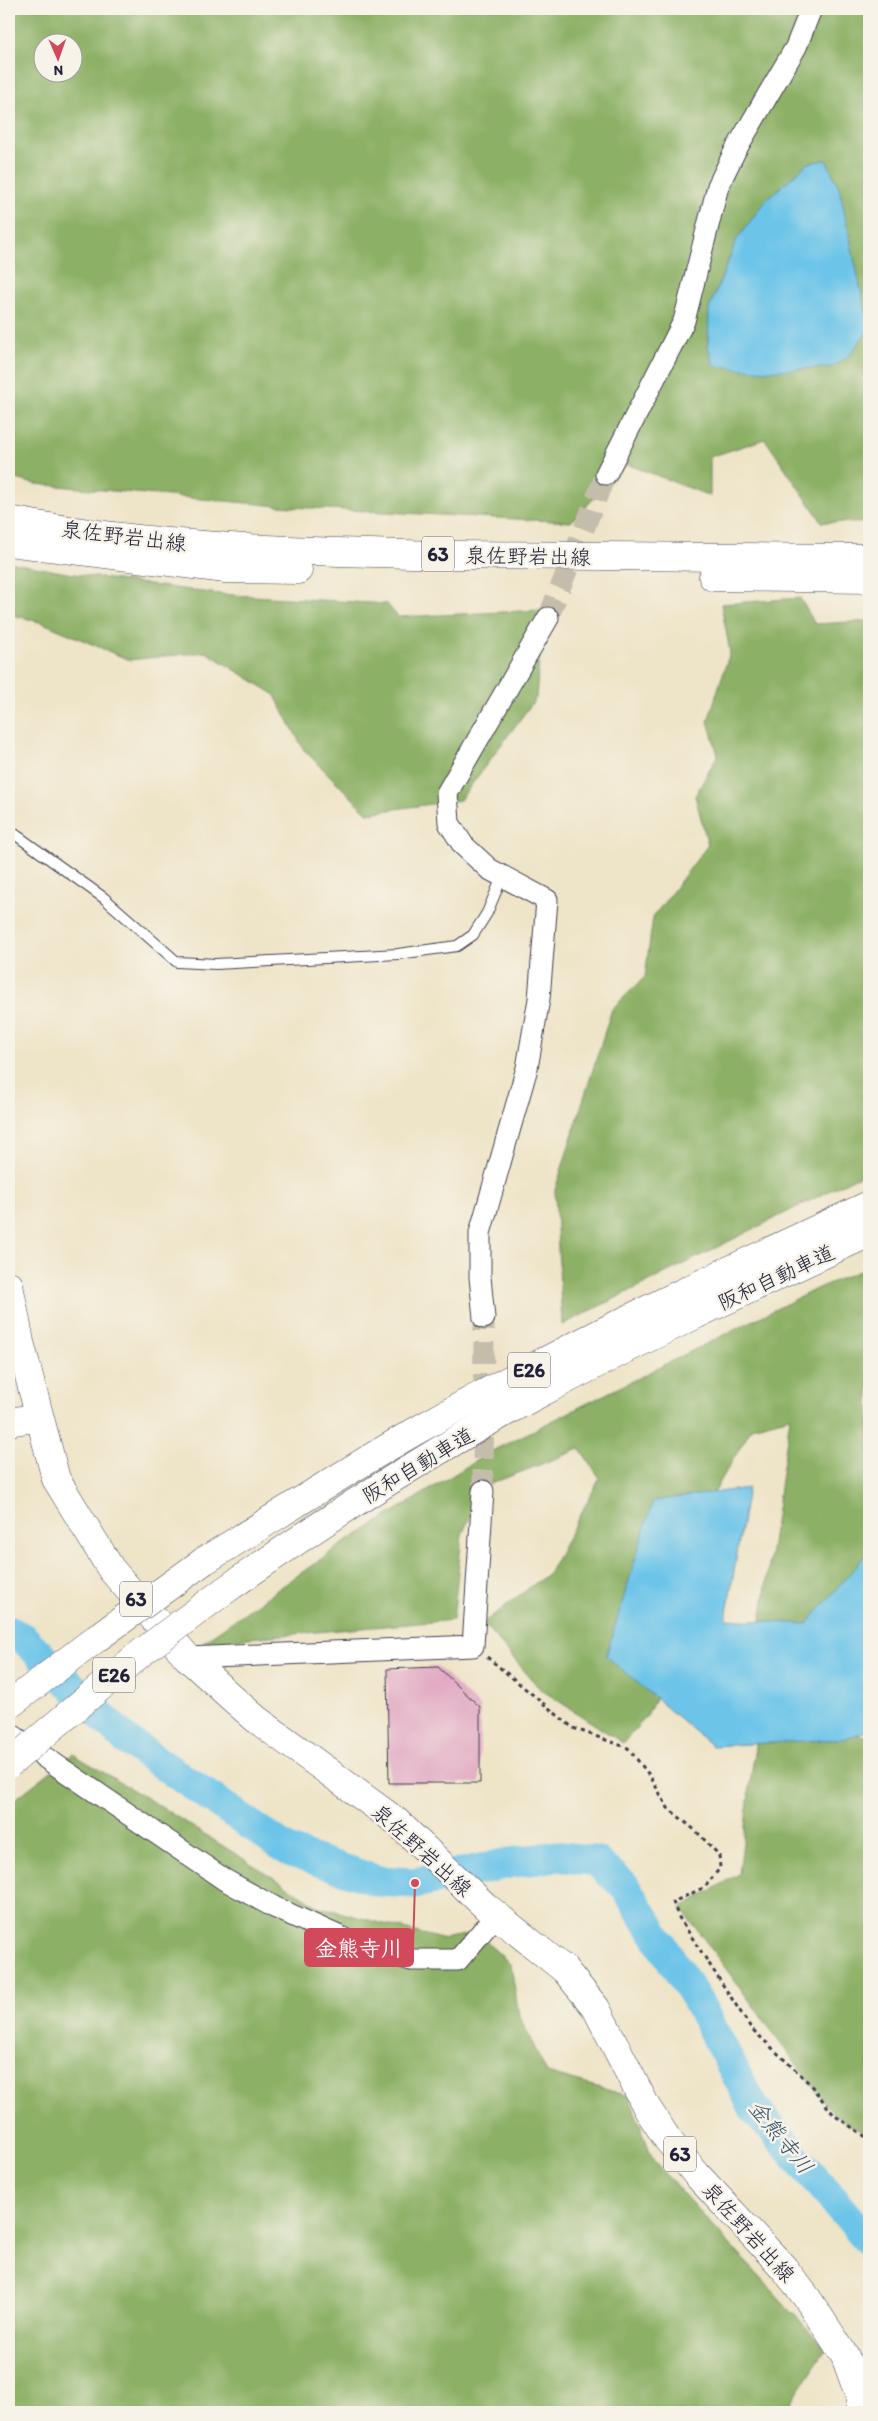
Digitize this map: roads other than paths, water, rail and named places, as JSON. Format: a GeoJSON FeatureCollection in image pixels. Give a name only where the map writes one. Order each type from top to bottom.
{"type":"FeatureCollection","features":[{"type":"Feature","properties":{"kind":"main road","name":"泉佐野岩出線"},"geometry":{"type":"LineString","coordinates":[[9,520],[111,537],[267,551],[631,558],[869,558]]}},
{"type":"Feature","properties":{"kind":"main road","name":"泉佐野岩出線"},"geometry":{"type":"LineString","coordinates":[[9,542],[226,569],[869,579]]}},
{"type":"Feature","properties":{"kind":"main road","name":"阪和自動車道"},"geometry":{"type":"LineString","coordinates":[[9,1705],[97,1638],[204,1561],[413,1432],[519,1375],[748,1260],[869,1205]]}},
{"type":"Feature","properties":{"kind":"main road","name":"阪和自動車道"},"geometry":{"type":"LineString","coordinates":[[9,1764],[141,1653],[224,1590],[378,1487],[536,1396],[653,1336],[869,1233]]}},
{"type":"Feature","properties":{"kind":"main road","name":"泉佐野岩出線"},"geometry":{"type":"LineString","coordinates":[[9,1285],[39,1417],[56,1479],[111,1569],[188,1658],[256,1719],[396,1821],[490,1911],[566,1970],[596,2008],[647,2108],[668,2140],[698,2176],[784,2268],[807,2298],[845,2356],[859,2395],[862,2412]]}},
{"type":"Feature","properties":{"kind":"main road"},"geometry":{"type":"LineString","coordinates":[[9,1422],[39,1417]]}},
{"type":"Feature","properties":{"kind":"street"},"geometry":{"type":"LineString","coordinates":[[606,474],[684,321],[718,186],[735,151],[796,47],[811,9]]}},
{"type":"Feature","properties":{"kind":"street"},"geometry":{"type":"LineString","coordinates":[[484,1318],[480,1277],[480,1233],[527,1068],[539,999],[548,900],[489,869],[463,845],[450,822],[447,793],[548,618]]}},
{"type":"Feature","properties":{"kind":"street"},"geometry":{"type":"LineString","coordinates":[[188,1658],[473,1646],[483,1491]]}},
{"type":"Feature","properties":{"kind":"street"},"geometry":{"type":"LineString","coordinates":[[9,1733],[225,1880],[274,1907],[349,1941],[410,1960],[458,1960],[490,1911]]}},
{"type":"Feature","properties":{"kind":"lane"},"geometry":{"type":"LineString","coordinates":[[9,830],[104,898],[177,962],[216,964],[398,954],[457,946],[473,935],[487,913],[502,877]]}},
{"type":"Feature","properties":{"kind":"water"},"geometry":{"type":"Polygon","coordinates":[[[826,160],[839,187],[869,329],[849,356],[832,367],[765,371],[714,366],[708,347],[709,309],[737,239],[766,200],[808,163],[826,160]]]}},
{"type":"Feature","properties":{"kind":"water"},"geometry":{"type":"Polygon","coordinates":[[[748,1488],[726,1619],[807,1624],[869,1551],[869,1730],[844,1739],[712,1746],[606,1656],[653,1501],[748,1488]]]}},
{"type":"Feature","properties":{"kind":"waterway","name":"金熊寺川"},"geometry":{"type":"LineString","coordinates":[[9,1631],[23,1638],[125,1739],[289,1851],[378,1881],[415,1883],[509,1863],[557,1856],[595,1861],[624,1885],[698,2002],[754,2108],[869,2242]]}},
{"type":"Feature","properties":{"kind":"tunnel"},"geometry":{"type":"LineString","coordinates":[[548,618],[606,474]]}},
{"type":"Feature","properties":{"kind":"tunnel"},"geometry":{"type":"LineString","coordinates":[[483,1491],[484,1318]]}},
{"type":"Feature","properties":{"kind":"place","name":"金熊寺川"},"geometry":{"type":"Point","coordinates":[415,1883]}}]}
